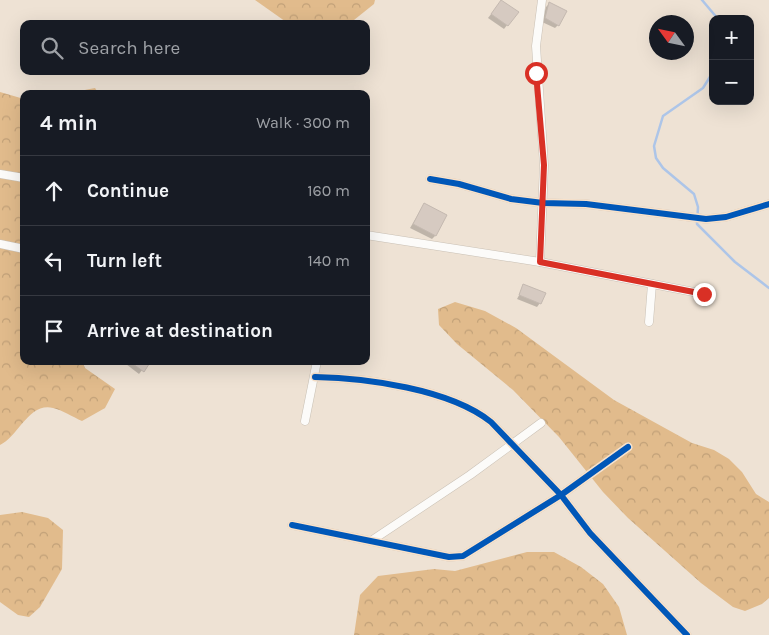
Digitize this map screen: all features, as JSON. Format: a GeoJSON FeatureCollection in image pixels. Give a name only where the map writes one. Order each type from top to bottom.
{"type":"FeatureCollection","features":[{"type":"Feature","properties":{"kind":"street"},"geometry":{"type":"LineString","coordinates":[[540,262],[544,165],[536,46],[542,0]]}},
{"type":"Feature","properties":{"kind":"street"},"geometry":{"type":"LineString","coordinates":[[0,174],[20,177]]}},
{"type":"Feature","properties":{"kind":"street"},"geometry":{"type":"LineString","coordinates":[[430,179],[459,184],[511,199],[543,203],[586,204],[706,219],[726,217],[769,204]]}},
{"type":"Feature","properties":{"kind":"street"},"geometry":{"type":"LineString","coordinates":[[370,235],[540,262],[704,294]]}},
{"type":"Feature","properties":{"kind":"street"},"geometry":{"type":"LineString","coordinates":[[0,244],[20,248]]}},
{"type":"Feature","properties":{"kind":"street"},"geometry":{"type":"LineString","coordinates":[[650,322],[652,284]]}},
{"type":"Feature","properties":{"kind":"street"},"geometry":{"type":"LineString","coordinates":[[305,421],[316,365]]}},
{"type":"Feature","properties":{"kind":"street"},"geometry":{"type":"LineString","coordinates":[[315,377],[389,383],[456,403],[479,412],[513,444],[561,495],[590,534],[687,635]]}},
{"type":"Feature","properties":{"kind":"street"},"geometry":{"type":"LineString","coordinates":[[371,541],[541,423]]}},
{"type":"Feature","properties":{"kind":"street"},"geometry":{"type":"LineString","coordinates":[[292,525],[449,557],[463,556],[561,495],[628,447]]}},
{"type":"Feature","properties":{"kind":"green space"},"geometry":{"type":"Polygon","coordinates":[[[255,0],[375,0],[374,4],[354,20],[283,20],[255,0]]]}},
{"type":"Feature","properties":{"kind":"green space"},"geometry":{"type":"Polygon","coordinates":[[[0,92],[20,98],[20,365],[84,365],[85,368],[115,389],[105,408],[82,421],[53,408],[37,410],[0,445],[0,92]]]}},
{"type":"Feature","properties":{"kind":"green space"},"geometry":{"type":"Polygon","coordinates":[[[455,302],[485,311],[516,328],[614,400],[692,443],[714,450],[729,459],[742,472],[756,494],[769,502],[769,598],[762,604],[745,611],[733,607],[701,583],[628,518],[603,492],[559,437],[513,390],[457,344],[439,325],[438,309],[455,302]]]}},
{"type":"Feature","properties":{"kind":"green space"},"geometry":{"type":"Polygon","coordinates":[[[22,512],[48,518],[63,530],[62,569],[40,607],[29,617],[18,615],[0,602],[0,515],[22,512]]]}},
{"type":"Feature","properties":{"kind":"green space"},"geometry":{"type":"Polygon","coordinates":[[[527,552],[554,552],[581,567],[603,584],[619,607],[627,635],[354,635],[360,595],[378,576],[434,569],[455,571],[527,552]]]}},
{"type":"Feature","properties":{"kind":"building"},"geometry":{"type":"Polygon","coordinates":[[[501,0],[519,12],[508,26],[491,14],[501,0]]]}},
{"type":"Feature","properties":{"kind":"building"},"geometry":{"type":"Polygon","coordinates":[[[549,2],[567,11],[559,26],[545,18],[549,2]]]}},
{"type":"Feature","properties":{"kind":"building"},"geometry":{"type":"Polygon","coordinates":[[[424,203],[447,215],[436,236],[413,224],[424,203]]]}},
{"type":"Feature","properties":{"kind":"building"},"geometry":{"type":"Polygon","coordinates":[[[523,284],[546,293],[541,304],[519,295],[523,284]]]}},
{"type":"Feature","properties":{"kind":"building"},"geometry":{"type":"Polygon","coordinates":[[[134,365],[148,365],[144,372],[134,365]]]}},
{"type":"Feature","properties":{"kind":"waterway"},"geometry":{"type":"LineString","coordinates":[[702,0],[715,15]]}},
{"type":"Feature","properties":{"kind":"waterway"},"geometry":{"type":"LineString","coordinates":[[709,78],[703,88],[663,116],[654,146],[656,158],[663,168],[694,194],[698,207],[697,224],[735,262],[769,288]]}},
{"type":"Feature","properties":{"kind":"cycle path"},"geometry":{"type":"LineString","coordinates":[[430,179],[459,184],[511,199],[543,203],[586,204],[706,219],[726,217],[769,204]]}},
{"type":"Feature","properties":{"kind":"cycle path"},"geometry":{"type":"LineString","coordinates":[[315,377],[358,380],[407,387],[453,401],[491,422],[561,495],[590,533],[687,635]]}},
{"type":"Feature","properties":{"kind":"cycle path"},"geometry":{"type":"LineString","coordinates":[[292,525],[449,557],[463,556],[561,495],[628,447]]}},
{"type":"Feature","properties":{"kind":"route"},"geometry":{"type":"LineString","coordinates":[[536,73],[544,165],[540,262],[704,294]]}}]}
